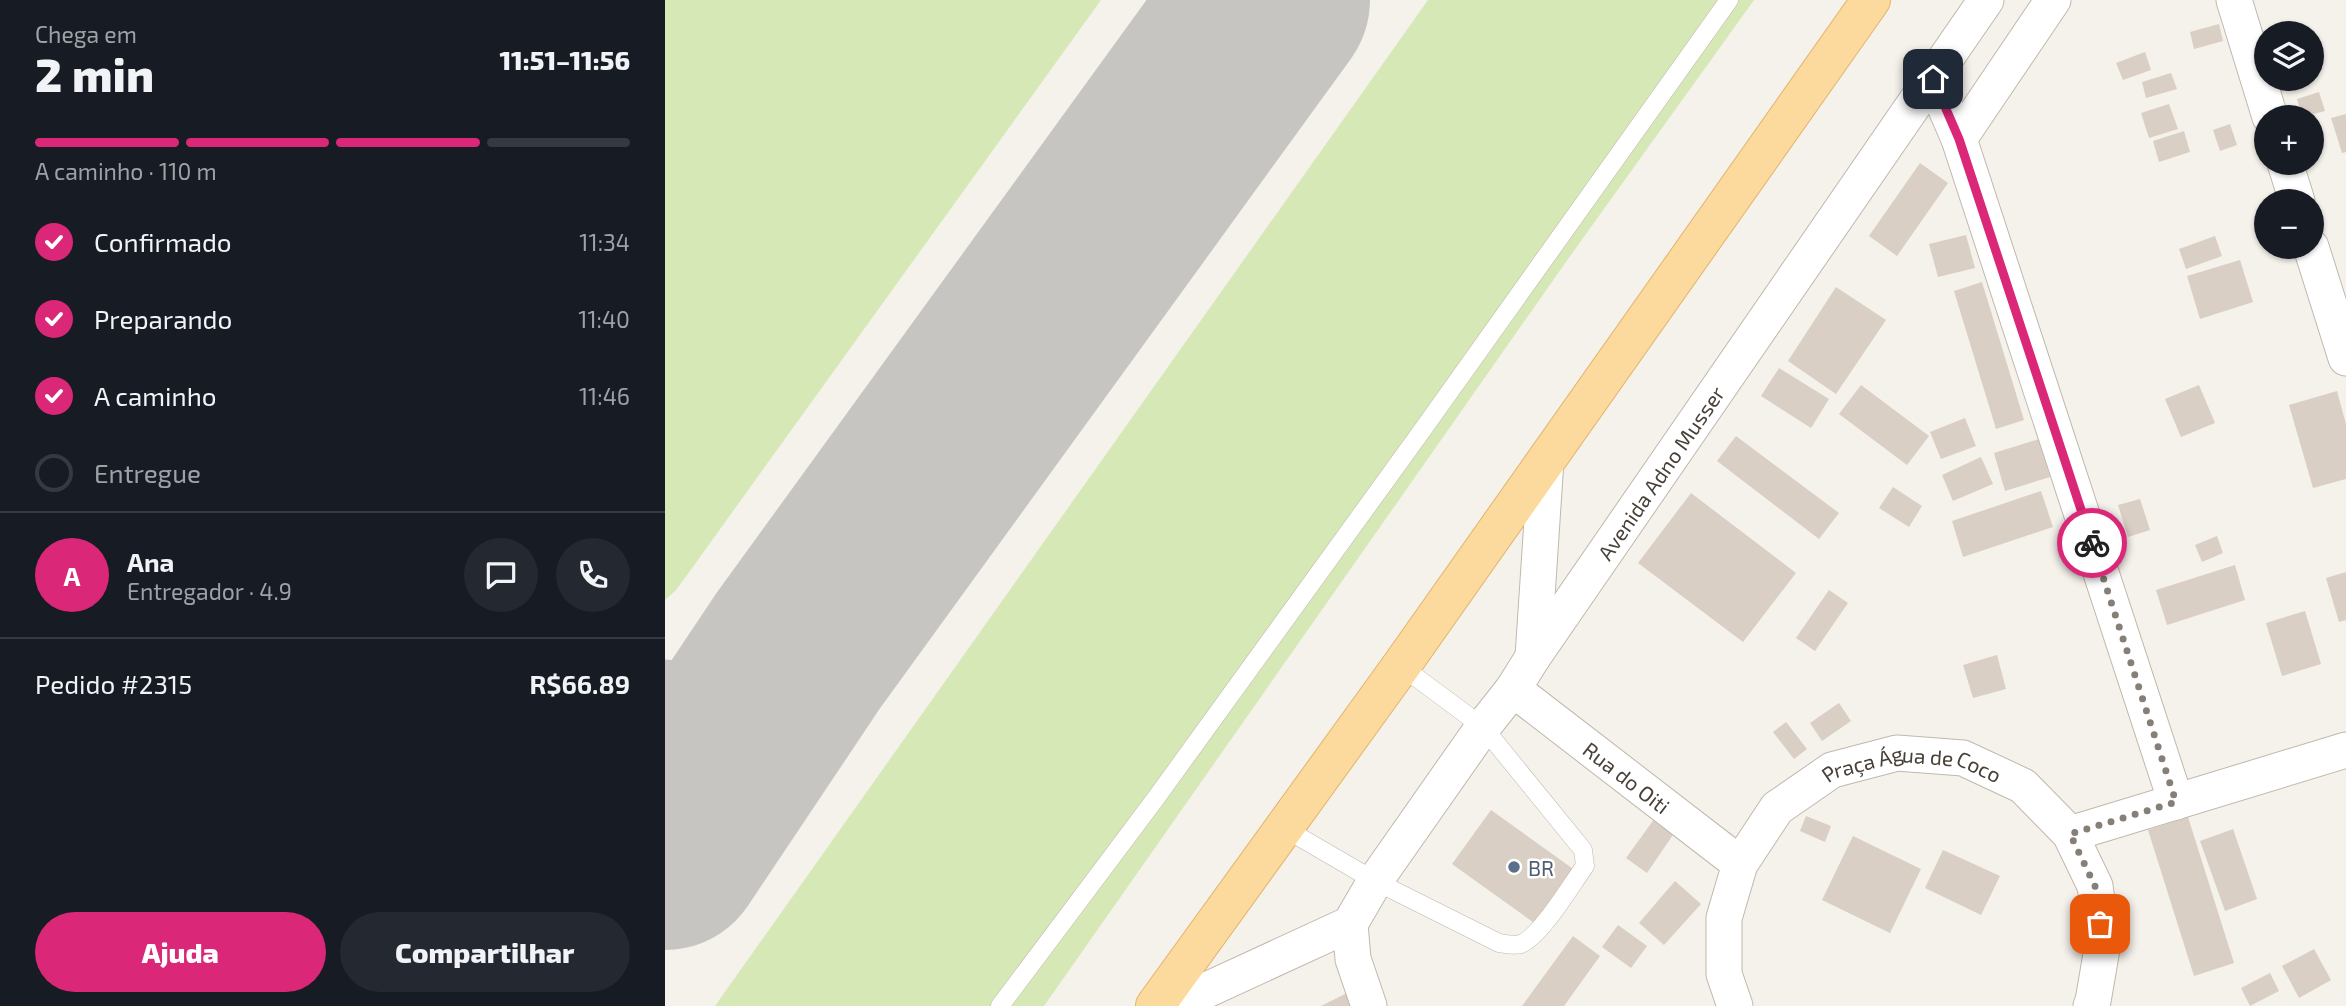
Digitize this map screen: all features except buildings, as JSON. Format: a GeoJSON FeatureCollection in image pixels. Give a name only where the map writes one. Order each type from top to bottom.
{"type":"FeatureCollection","features":[{"type":"Feature","properties":{"kind":"main road"},"geometry":{"type":"LineString","coordinates":[[1155,1006],[1401,666],[1871,0]]}},
{"type":"Feature","properties":{"kind":"street","name":"Avenida Adno Musser"},"geometry":{"type":"LineString","coordinates":[[1350,924],[1375,881],[1483,727],[1513,689],[1986,0]]}},
{"type":"Feature","properties":{"kind":"street"},"geometry":{"type":"LineString","coordinates":[[1959,139],[2053,0]]}},
{"type":"Feature","properties":{"kind":"street"},"geometry":{"type":"LineString","coordinates":[[2234,0],[2266,105]]}},
{"type":"Feature","properties":{"kind":"street"},"geometry":{"type":"LineString","coordinates":[[1933,79],[1959,139],[2176,802]]}},
{"type":"Feature","properties":{"kind":"street"},"geometry":{"type":"LineString","coordinates":[[2315,259],[2346,358]]}},
{"type":"Feature","properties":{"kind":"street"},"geometry":{"type":"LineString","coordinates":[[1533,657],[1546,460]]}},
{"type":"Feature","properties":{"kind":"street","name":"Rua do Oiti"},"geometry":{"type":"LineString","coordinates":[[1513,689],[1740,863]]}},
{"type":"Feature","properties":{"kind":"street"},"geometry":{"type":"LineString","coordinates":[[2070,834],[2346,750]]}},
{"type":"Feature","properties":{"kind":"street","name":"Praça Água de Coco"},"geometry":{"type":"LineString","coordinates":[[1735,1006],[1724,974],[1724,918],[1740,863],[1777,808],[1821,777],[1832,770],[1897,753],[1963,758],[2024,786],[2070,834],[2095,886],[2103,943],[2091,1006]]}},
{"type":"Feature","properties":{"kind":"street"},"geometry":{"type":"LineString","coordinates":[[1172,1006],[1350,924],[1353,959],[1369,1006]]}},
{"type":"Feature","properties":{"kind":"lane"},"geometry":{"type":"LineString","coordinates":[[1000,1006],[1196,743],[1729,0]]}},
{"type":"Feature","properties":{"kind":"lane"},"geometry":{"type":"LineString","coordinates":[[1284,828],[1375,881],[1499,943],[1522,943],[1536,934],[1585,866],[1583,850],[1483,727],[1401,666]]}},
{"type":"Feature","properties":{"kind":"green space"},"geometry":{"type":"Polygon","coordinates":[[[665,0],[1101,0],[687,575],[665,600],[665,0]]]}},
{"type":"Feature","properties":{"kind":"green space"},"geometry":{"type":"Polygon","coordinates":[[[1428,0],[1754,0],[1568,259],[1044,1006],[715,1006],[1428,0]]]}},
{"type":"Feature","properties":{"kind":"taxiway"},"geometry":{"type":"LineString","coordinates":[[665,699],[706,702],[747,694],[771,679],[798,651]]}},
{"type":"Feature","properties":{"kind":"taxiway"},"geometry":{"type":"LineString","coordinates":[[665,742],[672,766],[674,790],[672,813],[665,837]]}},
{"type":"Feature","properties":{"kind":"runway"},"geometry":{"type":"LineString","coordinates":[[665,850],[798,651],[1270,0]]}},
{"type":"Feature","properties":{"kind":"way so far"},"geometry":{"type":"LineString","coordinates":[[2092,543],[2176,802],[2070,834],[2095,886],[2100,924]]}},
{"type":"Feature","properties":{"kind":"place","name":"BR"},"geometry":{"type":"Point","coordinates":[1514,867]}},
{"type":"Feature","properties":{"kind":"route"},"geometry":{"type":"LineString","coordinates":[[1933,79],[1959,139],[2092,543]]}}]}
